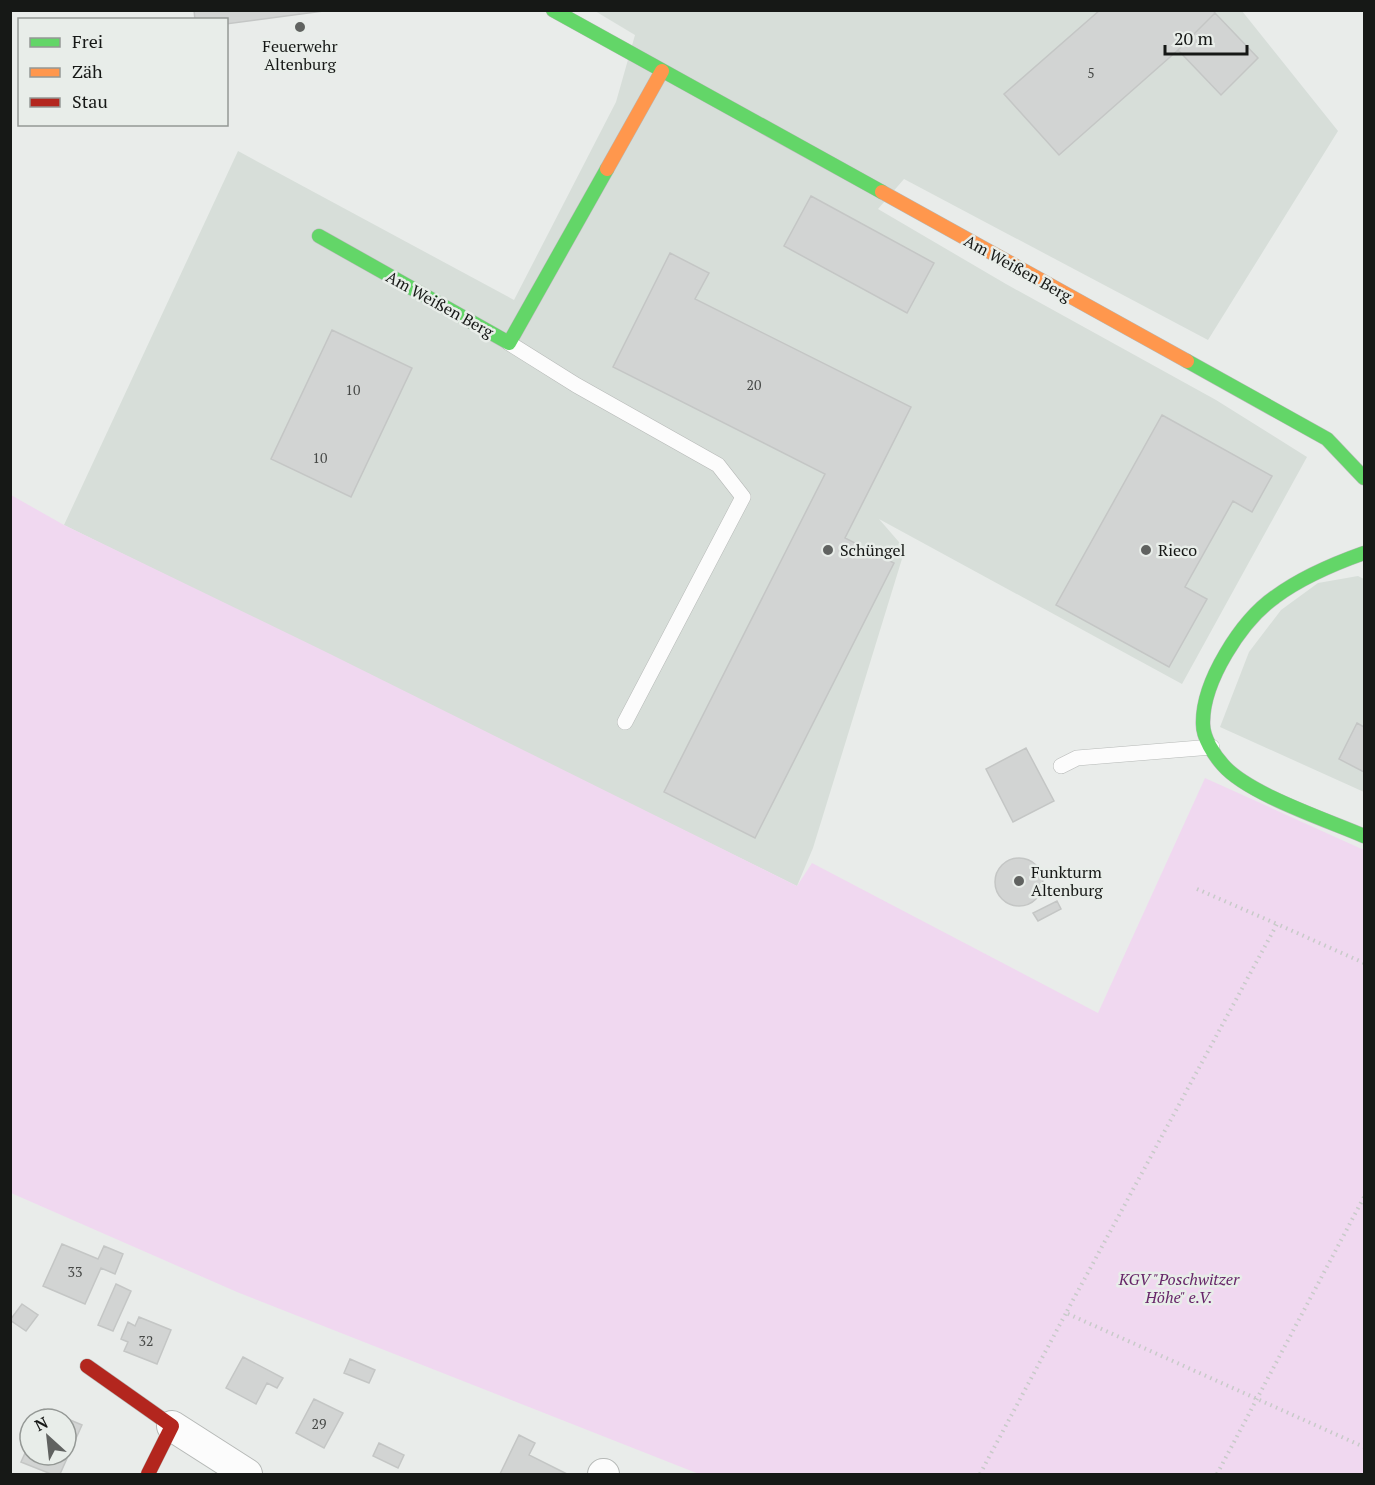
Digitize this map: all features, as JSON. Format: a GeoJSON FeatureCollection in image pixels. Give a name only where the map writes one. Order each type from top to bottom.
{"type":"FeatureCollection","features":[{"type":"Feature","properties":{"kind":"street","name":"Am Weißen Berg"},"geometry":{"type":"LineString","coordinates":[[553,10],[1327,439],[1365,478]]}},
{"type":"Feature","properties":{"kind":"street","name":"Am Weißen Berg"},"geometry":{"type":"LineString","coordinates":[[319,236],[509,343],[662,71]]}},
{"type":"Feature","properties":{"kind":"street"},"geometry":{"type":"LineString","coordinates":[[1365,553],[1328,566],[1287,588],[1259,609],[1220,663],[1208,699],[1203,727],[1212,747],[1226,768],[1259,790],[1365,837]]}},
{"type":"Feature","properties":{"kind":"street"},"geometry":{"type":"LineString","coordinates":[[87,1366],[172,1426],[248,1474]]}},
{"type":"Feature","properties":{"kind":"street"},"geometry":{"type":"LineString","coordinates":[[148,1474],[172,1426]]}},
{"type":"Feature","properties":{"kind":"lane"},"geometry":{"type":"LineString","coordinates":[[509,343],[576,385],[718,465],[743,497],[625,722]]}},
{"type":"Feature","properties":{"kind":"lane"},"geometry":{"type":"LineString","coordinates":[[1061,766],[1077,758],[1212,747]]}},
{"type":"Feature","properties":{"kind":"path"},"geometry":{"type":"LineString","coordinates":[[1197,889],[1365,963]]}},
{"type":"Feature","properties":{"kind":"path"},"geometry":{"type":"LineString","coordinates":[[980,1474],[1277,924]]}},
{"type":"Feature","properties":{"kind":"path"},"geometry":{"type":"LineString","coordinates":[[1217,1474],[1365,1197]]}},
{"type":"Feature","properties":{"kind":"path"},"geometry":{"type":"LineString","coordinates":[[1066,1313],[1365,1447]]}},
{"type":"Feature","properties":{"kind":"shaded area"},"geometry":{"type":"Polygon","coordinates":[[[595,11],[1242,11],[1338,131],[1208,340],[904,179],[878,209],[1006,284],[1216,400],[1307,457],[1182,684],[879,519],[905,549],[813,848],[797,886],[64,525],[238,151],[514,300],[616,102],[635,35],[595,11]]]}},
{"type":"Feature","properties":{"kind":"shaded area"},"geometry":{"type":"Polygon","coordinates":[[[1358,576],[1364,579],[1364,792],[1220,727],[1249,652],[1281,610],[1318,583],[1358,576]]]}},
{"type":"Feature","properties":{"kind":"green space","name":"KGV \"Poschwitzer Höhe\" e.V."},"geometry":{"type":"Polygon","coordinates":[[[11,495],[64,525],[324,651],[797,886],[812,863],[1098,1013],[1205,778],[1364,850],[1364,1474],[699,1474],[237,1292],[11,1193],[11,495]]]}},
{"type":"Feature","properties":{"kind":"building"},"geometry":{"type":"Polygon","coordinates":[[[194,10],[331,10],[228,24],[228,18],[195,18],[194,10]]]}},
{"type":"Feature","properties":{"kind":"building"},"geometry":{"type":"Polygon","coordinates":[[[1100,10],[1213,10],[1215,13],[1178,50],[1059,155],[1004,94],[1100,10]]]}},
{"type":"Feature","properties":{"kind":"building"},"geometry":{"type":"Polygon","coordinates":[[[1215,13],[1258,58],[1221,95],[1178,50],[1215,13]]]}},
{"type":"Feature","properties":{"kind":"building"},"geometry":{"type":"Polygon","coordinates":[[[811,196],[934,263],[907,313],[784,246],[811,196]]]}},
{"type":"Feature","properties":{"kind":"building","name":"Schüngel"},"geometry":{"type":"Polygon","coordinates":[[[670,253],[709,273],[695,299],[911,407],[845,538],[894,563],[755,838],[664,792],[825,474],[613,367],[670,253]]]}},
{"type":"Feature","properties":{"kind":"building"},"geometry":{"type":"Polygon","coordinates":[[[332,330],[412,368],[351,497],[271,459],[332,330]]]}},
{"type":"Feature","properties":{"kind":"building","name":"Rieco"},"geometry":{"type":"Polygon","coordinates":[[[1162,415],[1272,476],[1252,512],[1233,501],[1185,587],[1207,599],[1169,667],[1056,605],[1162,415]]]}},
{"type":"Feature","properties":{"kind":"building"},"geometry":{"type":"Polygon","coordinates":[[[1357,723],[1364,727],[1364,772],[1339,759],[1357,723]]]}},
{"type":"Feature","properties":{"kind":"building"},"geometry":{"type":"Polygon","coordinates":[[[1026,748],[1054,801],[1013,822],[986,769],[1026,748]]]}},
{"type":"Feature","properties":{"kind":"building","name":"Funkturm Altenburg"},"geometry":{"type":"Polygon","coordinates":[[[1014,858],[1024,858],[1036,865],[1043,877],[1043,887],[1036,899],[1024,906],[1014,906],[999,895],[995,887],[995,877],[1006,862],[1014,858]]]}},
{"type":"Feature","properties":{"kind":"building"},"geometry":{"type":"Polygon","coordinates":[[[1057,901],[1061,909],[1038,921],[1033,913],[1057,901]]]}},
{"type":"Feature","properties":{"kind":"building"},"geometry":{"type":"Polygon","coordinates":[[[62,1244],[98,1259],[104,1246],[123,1254],[115,1274],[101,1268],[85,1304],[43,1286],[62,1244]]]}},
{"type":"Feature","properties":{"kind":"building"},"geometry":{"type":"Polygon","coordinates":[[[116,1284],[131,1291],[113,1331],[98,1325],[116,1284]]]}},
{"type":"Feature","properties":{"kind":"building"},"geometry":{"type":"Polygon","coordinates":[[[22,1304],[38,1315],[26,1331],[10,1320],[22,1304]]]}},
{"type":"Feature","properties":{"kind":"building"},"geometry":{"type":"Polygon","coordinates":[[[139,1317],[171,1330],[157,1364],[124,1351],[128,1342],[121,1339],[128,1322],[135,1326],[139,1317]]]}},
{"type":"Feature","properties":{"kind":"building"},"geometry":{"type":"Polygon","coordinates":[[[243,1357],[283,1378],[277,1388],[267,1383],[256,1404],[226,1388],[243,1357]]]}},
{"type":"Feature","properties":{"kind":"building"},"geometry":{"type":"Polygon","coordinates":[[[350,1359],[375,1370],[369,1383],[344,1373],[350,1359]]]}},
{"type":"Feature","properties":{"kind":"building"},"geometry":{"type":"Polygon","coordinates":[[[314,1399],[343,1413],[324,1448],[296,1433],[314,1399]]]}},
{"type":"Feature","properties":{"kind":"building"},"geometry":{"type":"Polygon","coordinates":[[[519,1435],[535,1443],[529,1455],[567,1474],[500,1474],[519,1435]]]}},
{"type":"Feature","properties":{"kind":"building"},"geometry":{"type":"Polygon","coordinates":[[[379,1443],[404,1455],[398,1468],[373,1456],[379,1443]]]}},
{"type":"Feature","properties":{"kind":"building"},"geometry":{"type":"Polygon","coordinates":[[[34,1467],[63,1467],[60,1474],[51,1474],[34,1467]]]}},
{"type":"Feature","properties":{"kind":"traffic: fast"},"geometry":{"type":"LineString","coordinates":[[553,10],[882,192]]}},
{"type":"Feature","properties":{"kind":"traffic: fast"},"geometry":{"type":"LineString","coordinates":[[319,236],[509,343],[607,169]]}},
{"type":"Feature","properties":{"kind":"traffic: fast"},"geometry":{"type":"LineString","coordinates":[[1187,361],[1327,439],[1364,478]]}},
{"type":"Feature","properties":{"kind":"traffic: fast"},"geometry":{"type":"LineString","coordinates":[[1364,553],[1329,566],[1296,583],[1275,597],[1249,621],[1216,672],[1204,707],[1203,724],[1205,735],[1213,751],[1235,776],[1269,796],[1364,836]]}},
{"type":"Feature","properties":{"kind":"traffic: slow"},"geometry":{"type":"LineString","coordinates":[[607,169],[662,71]]}},
{"type":"Feature","properties":{"kind":"traffic: slow"},"geometry":{"type":"LineString","coordinates":[[882,192],[1187,361]]}},
{"type":"Feature","properties":{"kind":"traffic: jam"},"geometry":{"type":"LineString","coordinates":[[87,1366],[172,1426],[148,1474]]}},
{"type":"Feature","properties":{"kind":"place","name":"Feuerwehr Altenburg"},"geometry":{"type":"Point","coordinates":[300,27]}},
{"type":"Feature","properties":{"kind":"place","name":"Schüngel"},"geometry":{"type":"Point","coordinates":[828,550]}},
{"type":"Feature","properties":{"kind":"place","name":"Rieco"},"geometry":{"type":"Point","coordinates":[1146,550]}},
{"type":"Feature","properties":{"kind":"place","name":"Funkturm Altenburg"},"geometry":{"type":"Point","coordinates":[1019,881]}}]}
